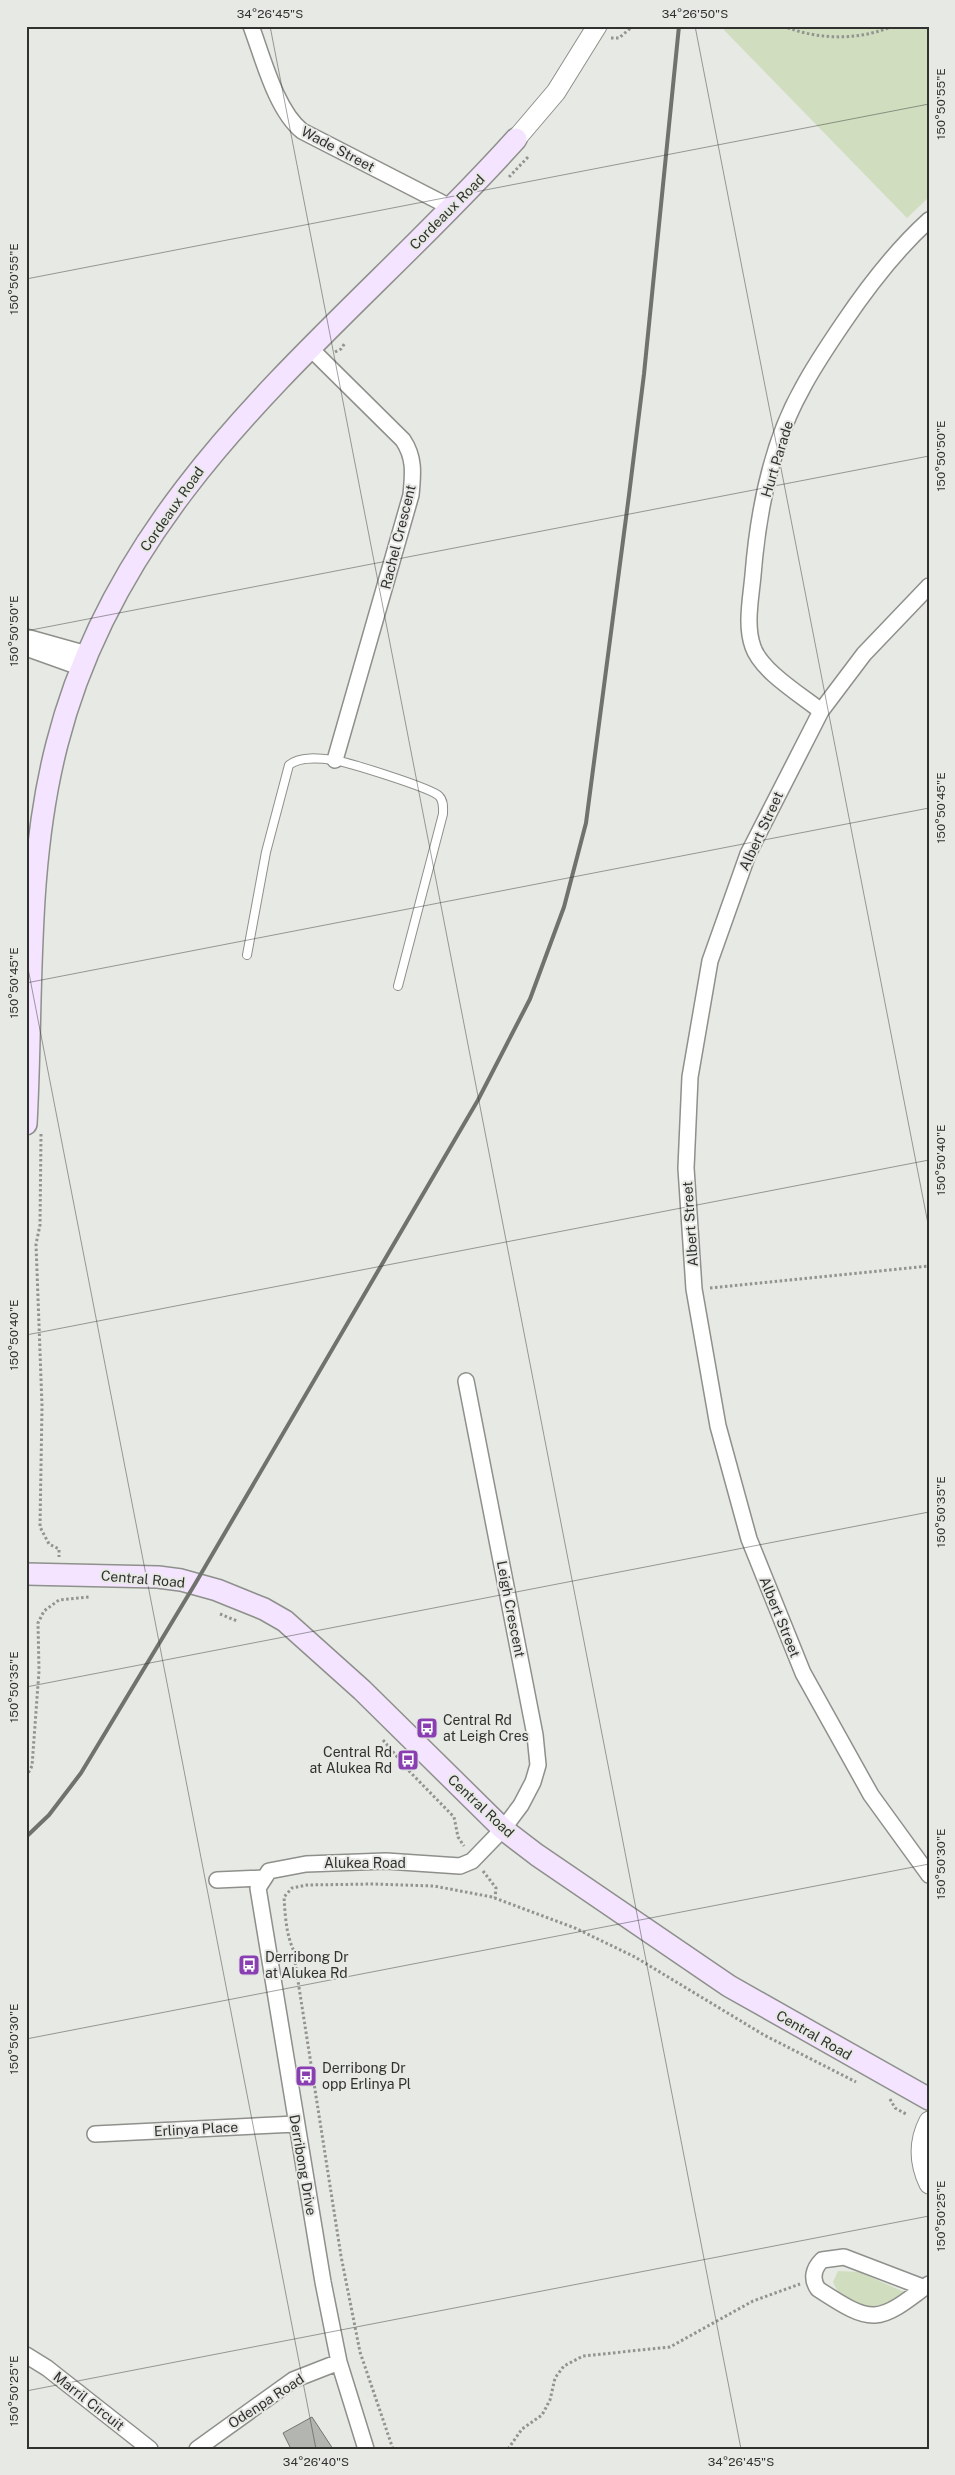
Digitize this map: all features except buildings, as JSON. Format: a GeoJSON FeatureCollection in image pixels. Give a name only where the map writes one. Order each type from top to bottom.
{"type":"FeatureCollection","features":[{"type":"Feature","properties":{"kind":"main road","name":"Cordeaux Road"},"geometry":{"type":"LineString","coordinates":[[34,1128],[32,916],[36,871],[43,815],[57,744],[84,661],[127,575],[166,511],[223,439],[310,348],[452,208],[516,139]]}},
{"type":"Feature","properties":{"kind":"main road","name":"Central Road"},"geometry":{"type":"LineString","coordinates":[[26,1574],[130,1576],[181,1580],[217,1590],[264,1609],[285,1621],[320,1651],[502,1829],[729,1986],[929,2099]]}},
{"type":"Feature","properties":{"kind":"street","name":"Wade Street"},"geometry":{"type":"LineString","coordinates":[[250,26],[291,122],[302,131],[452,208]]}},
{"type":"Feature","properties":{"kind":"street","name":"Cordeaux Road"},"geometry":{"type":"LineString","coordinates":[[516,139],[604,32]]}},
{"type":"Feature","properties":{"kind":"street","name":"Hurt Parade"},"geometry":{"type":"LineString","coordinates":[[821,711],[767,668],[753,647],[749,625],[755,541],[779,444],[800,391],[867,288],[912,236],[929,220]]}},
{"type":"Feature","properties":{"kind":"street","name":"Rachel Crescent"},"geometry":{"type":"LineString","coordinates":[[310,348],[403,440],[411,452],[413,468],[411,495],[334,760]]}},
{"type":"Feature","properties":{"kind":"street","name":"Albert Street"},"geometry":{"type":"LineString","coordinates":[[929,586],[864,654],[821,711],[748,854],[710,961],[690,1077],[686,1168],[694,1289],[718,1426],[749,1539],[803,1673],[871,1795],[929,1875]]}},
{"type":"Feature","properties":{"kind":"street"},"geometry":{"type":"LineString","coordinates":[[26,637],[84,661]]}},
{"type":"Feature","properties":{"kind":"street"},"geometry":{"type":"LineString","coordinates":[[26,648],[84,661]]}},
{"type":"Feature","properties":{"kind":"street","name":"Leigh Crescent"},"geometry":{"type":"LineString","coordinates":[[466,1381],[535,1734],[538,1765],[533,1782],[521,1805],[502,1829]]}},
{"type":"Feature","properties":{"kind":"street"},"geometry":{"type":"LineString","coordinates":[[473,1860],[502,1829]]}},
{"type":"Feature","properties":{"kind":"street","name":"Alukea Road"},"geometry":{"type":"LineString","coordinates":[[216,1880],[263,1878],[269,1871],[306,1864],[386,1861],[460,1866],[473,1860]]}},
{"type":"Feature","properties":{"kind":"street","name":"Derribong Drive"},"geometry":{"type":"LineString","coordinates":[[263,1878],[258,1888],[258,1898],[296,2124],[339,2362],[366,2449]]}},
{"type":"Feature","properties":{"kind":"street"},"geometry":{"type":"LineString","coordinates":[[929,2121],[920,2148],[921,2162],[929,2184]]}},
{"type":"Feature","properties":{"kind":"street","name":"Erlinya Place"},"geometry":{"type":"LineString","coordinates":[[95,2134],[296,2124]]}},
{"type":"Feature","properties":{"kind":"street"},"geometry":{"type":"LineString","coordinates":[[838,2256],[927,2286],[900,2307],[876,2315],[864,2316],[853,2312],[818,2290],[813,2278],[817,2265],[822,2260],[838,2256]]}},
{"type":"Feature","properties":{"kind":"street","name":"Marril Circuit"},"geometry":{"type":"LineString","coordinates":[[26,2355],[47,2368],[150,2449]]}},
{"type":"Feature","properties":{"kind":"street","name":"Odenpa Road"},"geometry":{"type":"LineString","coordinates":[[197,2449],[293,2380],[339,2362]]}},
{"type":"Feature","properties":{"kind":"lane"},"geometry":{"type":"LineString","coordinates":[[247,955],[266,852],[289,765],[302,759],[334,760],[424,788],[438,795],[442,802],[443,814],[398,986]]}},
{"type":"Feature","properties":{"kind":"path"},"geometry":{"type":"LineString","coordinates":[[604,32],[619,38],[632,26]]}},
{"type":"Feature","properties":{"kind":"path"},"geometry":{"type":"LineString","coordinates":[[783,26],[806,35],[824,37],[863,35],[893,26]]}},
{"type":"Feature","properties":{"kind":"path"},"geometry":{"type":"LineString","coordinates":[[34,1128],[40,1225],[36,1244],[42,1414],[40,1527],[49,1544],[59,1549]]}},
{"type":"Feature","properties":{"kind":"path"},"geometry":{"type":"LineString","coordinates":[[694,1289],[929,1266]]}},
{"type":"Feature","properties":{"kind":"path"},"geometry":{"type":"LineString","coordinates":[[26,1777],[32,1766],[39,1671],[38,1623],[44,1611],[59,1600],[96,1597]]}},
{"type":"Feature","properties":{"kind":"path"},"geometry":{"type":"LineString","coordinates":[[216,1612],[244,1623]]}},
{"type":"Feature","properties":{"kind":"path"},"geometry":{"type":"LineString","coordinates":[[380,1736],[410,1772],[454,1817],[458,1838],[496,1888],[495,1898]]}},
{"type":"Feature","properties":{"kind":"path"},"geometry":{"type":"LineString","coordinates":[[393,2449],[360,2352],[340,2256],[284,1897],[292,1888],[307,1885],[373,1884],[434,1886],[495,1898],[575,1928],[635,1957],[764,2035],[862,2085]]}},
{"type":"Feature","properties":{"kind":"path"},"geometry":{"type":"LineString","coordinates":[[890,2098],[895,2108],[906,2114]]}},
{"type":"Feature","properties":{"kind":"path"},"geometry":{"type":"LineString","coordinates":[[508,2449],[522,2429],[542,2415],[550,2400],[555,2378],[564,2366],[583,2356],[670,2347],[753,2301],[813,2278]]}},
{"type":"Feature","properties":{"kind":"green space"},"geometry":{"type":"Polygon","coordinates":[[[725,26],[929,26],[929,197],[907,218],[724,30],[725,26]]]}},
{"type":"Feature","properties":{"kind":"green space"},"geometry":{"type":"Polygon","coordinates":[[[838,2271],[859,2272],[902,2291],[909,2291],[892,2304],[864,2307],[839,2294],[833,2282],[838,2271]]]}},
{"type":"Feature","properties":{"kind":"railway"},"geometry":{"type":"LineString","coordinates":[[26,1837],[49,1815],[81,1773],[195,1584],[478,1100],[530,999],[564,907],[586,823],[629,495],[644,374],[679,26]]}},
{"type":"Feature","properties":{"kind":"place","name":"Central Rd at Leigh Cres"},"geometry":{"type":"Point","coordinates":[427,1728]}},
{"type":"Feature","properties":{"kind":"place","name":"Central Rd at Alukea Rd"},"geometry":{"type":"Point","coordinates":[408,1760]}},
{"type":"Feature","properties":{"kind":"place","name":"Derribong Dr at Alukea Rd"},"geometry":{"type":"Point","coordinates":[249,1965]}},
{"type":"Feature","properties":{"kind":"place","name":"Derribong Dr opp Erlinya Pl"},"geometry":{"type":"Point","coordinates":[306,2076]}}]}
